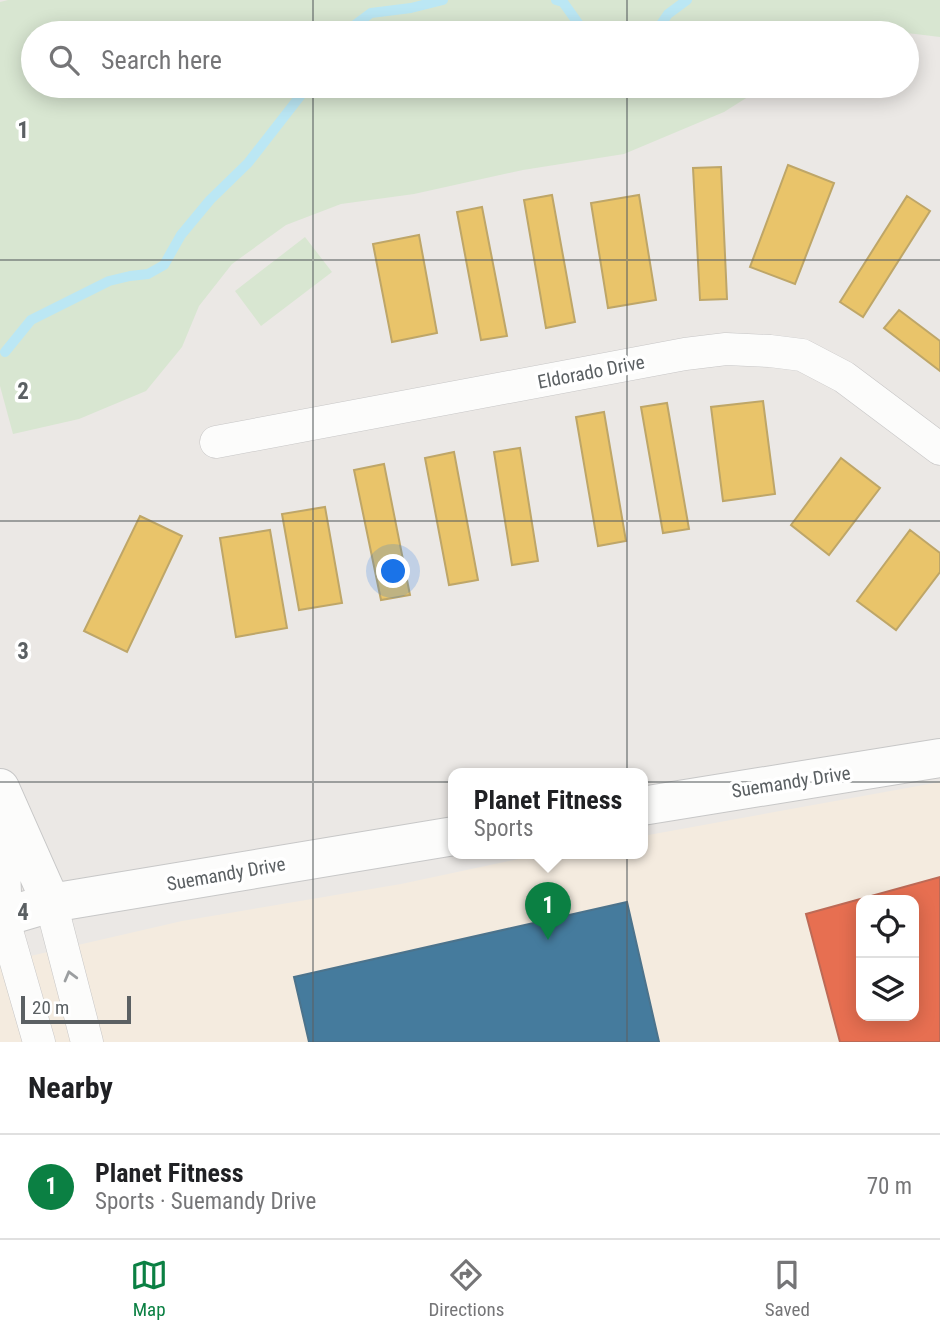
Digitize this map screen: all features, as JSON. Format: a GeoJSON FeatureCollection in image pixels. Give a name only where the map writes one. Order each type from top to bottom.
{"type":"FeatureCollection","features":[{"type":"Feature","properties":{"kind":"street","name":"Eldorado Drive"},"geometry":{"type":"LineString","coordinates":[[216,442],[658,359],[726,349],[802,355],[844,377],[940,449]]}},
{"type":"Feature","properties":{"kind":"street","name":"Suemandy Drive"},"geometry":{"type":"LineString","coordinates":[[648,805],[940,758]]}},
{"type":"Feature","properties":{"kind":"street"},"geometry":{"type":"LineString","coordinates":[[0,788],[51,904],[87,1042]]}},
{"type":"Feature","properties":{"kind":"street","name":"Suemandy Drive"},"geometry":{"type":"LineString","coordinates":[[2,918],[51,904],[448,837]]}},
{"type":"Feature","properties":{"kind":"street"},"geometry":{"type":"LineString","coordinates":[[0,846],[2,918],[39,1042]]}},
{"type":"Feature","properties":{"kind":"shaded area"},"geometry":{"type":"Polygon","coordinates":[[[940,782],[940,1042],[0,1042],[0,963],[182,921],[401,884],[518,859],[648,859],[648,835],[940,782]]]}},
{"type":"Feature","properties":{"kind":"green space"},"geometry":{"type":"Polygon","coordinates":[[[940,0],[940,37],[919,34],[919,21],[21,21],[21,98],[746,98],[724,112],[624,154],[523,170],[414,194],[341,204],[286,225],[232,264],[199,306],[182,347],[146,391],[79,419],[13,434],[0,386],[0,2],[940,0]]]}},
{"type":"Feature","properties":{"kind":"green space"},"geometry":{"type":"Polygon","coordinates":[[[305,237],[332,272],[261,326],[235,291],[305,237]]]}},
{"type":"Feature","properties":{"kind":"building: Homes"},"geometry":{"type":"Polygon","coordinates":[[[788,165],[834,183],[795,284],[750,267],[788,165]]]}},
{"type":"Feature","properties":{"kind":"building: Homes"},"geometry":{"type":"Polygon","coordinates":[[[721,167],[727,299],[700,300],[693,168],[721,167]]]}},
{"type":"Feature","properties":{"kind":"building: Homes"},"geometry":{"type":"Polygon","coordinates":[[[552,195],[575,322],[546,328],[524,200],[552,195]]]}},
{"type":"Feature","properties":{"kind":"building: Homes"},"geometry":{"type":"Polygon","coordinates":[[[639,195],[656,300],[608,308],[591,203],[639,195]]]}},
{"type":"Feature","properties":{"kind":"building: Homes"},"geometry":{"type":"Polygon","coordinates":[[[907,196],[930,211],[863,317],[840,302],[907,196]]]}},
{"type":"Feature","properties":{"kind":"building: Homes"},"geometry":{"type":"Polygon","coordinates":[[[482,207],[507,336],[481,340],[457,212],[482,207]]]}},
{"type":"Feature","properties":{"kind":"building: Homes"},"geometry":{"type":"Polygon","coordinates":[[[419,235],[437,333],[392,342],[373,244],[419,235]]]}},
{"type":"Feature","properties":{"kind":"building: Homes"},"geometry":{"type":"Polygon","coordinates":[[[899,310],[940,341],[940,371],[884,328],[899,310]]]}},
{"type":"Feature","properties":{"kind":"building: Homes"},"geometry":{"type":"Polygon","coordinates":[[[763,401],[775,494],[723,501],[711,407],[763,401]]]}},
{"type":"Feature","properties":{"kind":"building: Homes"},"geometry":{"type":"Polygon","coordinates":[[[667,403],[689,529],[663,533],[641,407],[667,403]]]}},
{"type":"Feature","properties":{"kind":"building: Homes"},"geometry":{"type":"Polygon","coordinates":[[[604,412],[626,541],[598,546],[576,417],[604,412]]]}},
{"type":"Feature","properties":{"kind":"building: Homes"},"geometry":{"type":"Polygon","coordinates":[[[520,448],[538,561],[512,565],[494,452],[520,448]]]}},
{"type":"Feature","properties":{"kind":"building: Homes"},"geometry":{"type":"Polygon","coordinates":[[[454,452],[478,580],[449,585],[425,458],[454,452]]]}},
{"type":"Feature","properties":{"kind":"building: Homes"},"geometry":{"type":"Polygon","coordinates":[[[841,458],[880,488],[829,555],[791,525],[841,458]]]}},
{"type":"Feature","properties":{"kind":"building: Homes"},"geometry":{"type":"Polygon","coordinates":[[[384,464],[410,595],[381,600],[354,470],[384,464]]]}},
{"type":"Feature","properties":{"kind":"building: Homes"},"geometry":{"type":"Polygon","coordinates":[[[325,507],[342,603],[299,610],[282,514],[325,507]]]}},
{"type":"Feature","properties":{"kind":"building: Homes"},"geometry":{"type":"Polygon","coordinates":[[[140,516],[182,536],[127,652],[84,631],[140,516]]]}},
{"type":"Feature","properties":{"kind":"building: Homes"},"geometry":{"type":"Polygon","coordinates":[[[270,530],[287,628],[236,637],[220,538],[270,530]]]}},
{"type":"Feature","properties":{"kind":"building: Homes"},"geometry":{"type":"Polygon","coordinates":[[[910,530],[940,553],[940,572],[896,630],[857,601],[910,530]]]}},
{"type":"Feature","properties":{"kind":"building: Shops"},"geometry":{"type":"Polygon","coordinates":[[[940,877],[940,1042],[840,1042],[806,914],[856,900],[856,1021],[919,1021],[919,895],[875,895],[940,877]]]}},
{"type":"Feature","properties":{"kind":"building: Public"},"geometry":{"type":"Polygon","coordinates":[[[627,902],[659,1042],[309,1042],[294,977],[627,902]]]}},
{"type":"Feature","properties":{"kind":"waterway"},"geometry":{"type":"LineString","coordinates":[[360,21],[371,13],[411,8],[443,0]]}},
{"type":"Feature","properties":{"kind":"waterway"},"geometry":{"type":"LineString","coordinates":[[556,0],[563,2],[576,21]]}},
{"type":"Feature","properties":{"kind":"waterway"},"geometry":{"type":"LineString","coordinates":[[663,21],[687,0]]}},
{"type":"Feature","properties":{"kind":"waterway"},"geometry":{"type":"LineString","coordinates":[[5,352],[31,320],[109,281],[148,274],[164,265],[181,235],[210,200],[248,163],[299,98]]}},
{"type":"Feature","properties":{"kind":"place","name":"Planet Fitness"},"geometry":{"type":"Point","coordinates":[548,940]}}]}
